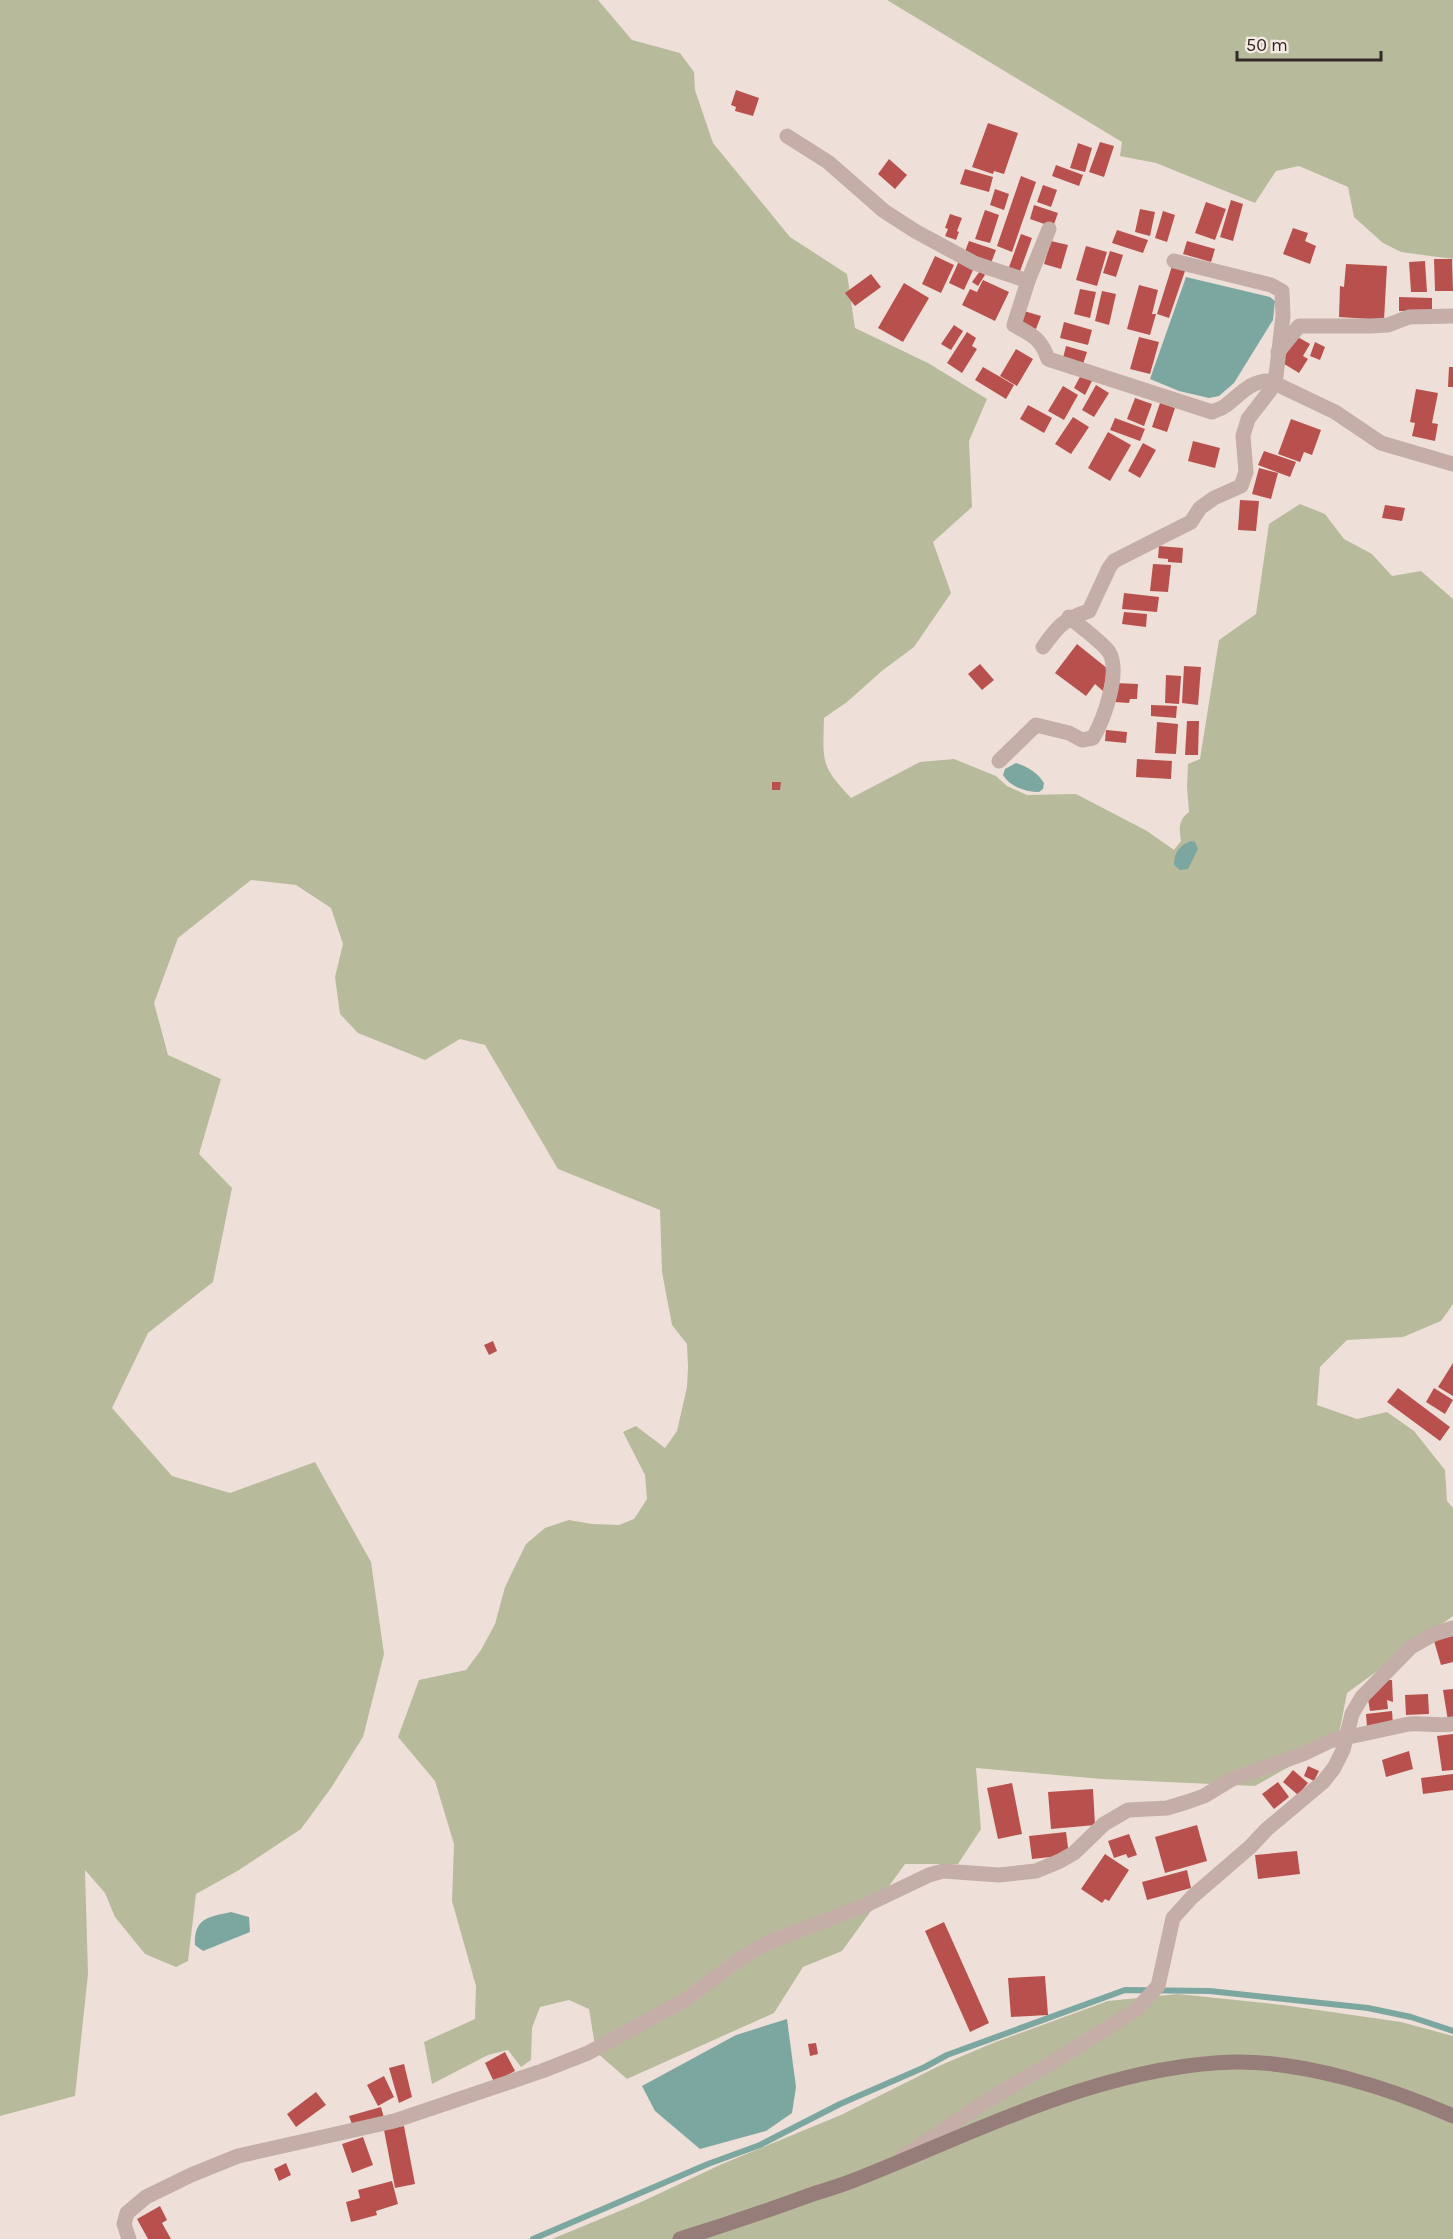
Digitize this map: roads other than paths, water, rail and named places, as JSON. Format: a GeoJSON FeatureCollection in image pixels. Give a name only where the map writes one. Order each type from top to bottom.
{"type":"FeatureCollection","features":[{"type":"Feature","properties":{"kind":"street"},"geometry":{"type":"LineString","coordinates":[[787,136],[828,162],[884,211],[915,231],[974,263],[1028,282]]}},
{"type":"Feature","properties":{"kind":"street"},"geometry":{"type":"LineString","coordinates":[[1050,229],[1028,282],[1014,325],[1036,337],[1048,359],[1212,412],[1225,406],[1232,398],[1259,380],[1275,384],[1335,412],[1381,443],[1453,464]]}},
{"type":"Feature","properties":{"kind":"street"},"geometry":{"type":"LineString","coordinates":[[1043,647],[1057,627],[1070,617],[1089,611],[1114,561],[1191,522],[1200,508],[1214,498],[1241,486],[1246,472],[1243,436],[1248,419],[1275,384],[1283,308],[1282,291],[1271,285],[1174,261]]}},
{"type":"Feature","properties":{"kind":"street"},"geometry":{"type":"LineString","coordinates":[[1278,351],[1299,326],[1371,327],[1388,325],[1409,317],[1453,316]]}},
{"type":"Feature","properties":{"kind":"street"},"geometry":{"type":"LineString","coordinates":[[999,761],[1036,726],[1069,733],[1082,740],[1093,738],[1099,728],[1107,707],[1113,666],[1108,652],[1070,617]]}},
{"type":"Feature","properties":{"kind":"street"},"geometry":{"type":"LineString","coordinates":[[891,2164],[985,2102],[1137,2009],[1158,1986],[1173,1918],[1267,1829],[1323,1782],[1334,1768],[1347,1739],[1352,1714],[1362,1697],[1411,1647],[1434,1634],[1453,1628]]}},
{"type":"Feature","properties":{"kind":"street"},"geometry":{"type":"LineString","coordinates":[[129,2239],[124,2224],[127,2212],[146,2197],[200,2172],[238,2156],[394,2121],[588,2053],[685,2000],[740,1959],[770,1942],[866,1905],[929,1875],[943,1871],[999,1875],[1036,1871],[1074,1853],[1104,1824],[1128,1810],[1167,1808],[1187,1802],[1204,1796],[1232,1779],[1330,1742],[1410,1724],[1437,1726],[1453,1724]]}},
{"type":"Feature","properties":{"kind":"street"},"geometry":{"type":"LineString","coordinates":[[680,2239],[737,2222],[851,2182],[891,2164],[1092,2087],[1138,2075],[1191,2066],[1236,2062],[1310,2070],[1347,2078],[1453,2116]]}},
{"type":"Feature","properties":{"kind":"water"},"geometry":{"type":"Polygon","coordinates":[[[1186,277],[1270,297],[1275,301],[1273,320],[1234,383],[1219,396],[1209,398],[1179,391],[1150,379],[1186,277]]]}},
{"type":"Feature","properties":{"kind":"water"},"geometry":{"type":"Polygon","coordinates":[[[1016,763],[1028,768],[1038,776],[1044,783],[1043,789],[1039,792],[1024,790],[1014,786],[1006,779],[1003,775],[1005,769],[1016,763]]]}},
{"type":"Feature","properties":{"kind":"water"},"geometry":{"type":"Polygon","coordinates":[[[1191,841],[1195,842],[1198,849],[1188,869],[1180,870],[1174,865],[1176,853],[1191,841]]]}},
{"type":"Feature","properties":{"kind":"water"},"geometry":{"type":"Polygon","coordinates":[[[231,1912],[249,1917],[250,1932],[203,1951],[195,1945],[197,1929],[204,1920],[231,1912]]]}},
{"type":"Feature","properties":{"kind":"water"},"geometry":{"type":"Polygon","coordinates":[[[787,2019],[796,2087],[792,2113],[766,2131],[700,2149],[655,2111],[642,2086],[736,2035],[787,2019]]]}},
{"type":"Feature","properties":{"kind":"waterway"},"geometry":{"type":"LineString","coordinates":[[533,2239],[708,2164],[760,2145],[840,2104],[947,2055],[1125,1990],[1210,1991],[1368,2008],[1411,2017],[1453,2031]]}}]}
